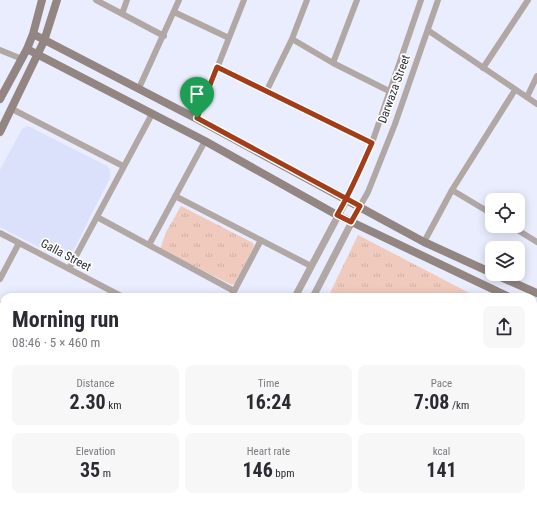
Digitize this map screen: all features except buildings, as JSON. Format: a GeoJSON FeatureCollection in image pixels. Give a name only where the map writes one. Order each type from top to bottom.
{"type":"FeatureCollection","features":[{"type":"Feature","properties":{"kind":"main road"},"geometry":{"type":"LineString","coordinates":[[0,99],[27,49],[33,34],[42,0]]}},
{"type":"Feature","properties":{"kind":"main road"},"geometry":{"type":"LineString","coordinates":[[0,132],[44,41],[57,0]]}},
{"type":"Feature","properties":{"kind":"main road"},"geometry":{"type":"LineString","coordinates":[[33,34],[44,41],[197,118],[424,242],[485,270]]}},
{"type":"Feature","properties":{"kind":"main road"},"geometry":{"type":"LineString","coordinates":[[27,49],[205,141],[337,215],[501,293]]}},
{"type":"Feature","properties":{"kind":"main road"},"geometry":{"type":"LineString","coordinates":[[508,281],[535,293]]}},
{"type":"Feature","properties":{"kind":"street"},"geometry":{"type":"LineString","coordinates":[[96,0],[164,36]]}},
{"type":"Feature","properties":{"kind":"street"},"geometry":{"type":"LineString","coordinates":[[122,14],[127,0]]}},
{"type":"Feature","properties":{"kind":"street"},"geometry":{"type":"LineString","coordinates":[[139,88],[180,0]]}},
{"type":"Feature","properties":{"kind":"street"},"geometry":{"type":"LineString","coordinates":[[197,118],[244,0]]}},
{"type":"Feature","properties":{"kind":"street"},"geometry":{"type":"LineString","coordinates":[[266,92],[292,39],[307,0]]}},
{"type":"Feature","properties":{"kind":"street"},"geometry":{"type":"LineString","coordinates":[[333,63],[357,0]]}},
{"type":"Feature","properties":{"kind":"street","name":"Darwaza Street"},"geometry":{"type":"LineString","coordinates":[[347,199],[372,143],[391,92],[421,0]]}},
{"type":"Feature","properties":{"kind":"street","name":"Darwaza Street"},"geometry":{"type":"LineString","coordinates":[[360,206],[371,185],[429,31],[438,0]]}},
{"type":"Feature","properties":{"kind":"street"},"geometry":{"type":"LineString","coordinates":[[484,68],[528,0]]}},
{"type":"Feature","properties":{"kind":"street"},"geometry":{"type":"LineString","coordinates":[[174,12],[229,38]]}},
{"type":"Feature","properties":{"kind":"street"},"geometry":{"type":"LineString","coordinates":[[429,31],[537,104]]}},
{"type":"Feature","properties":{"kind":"street"},"geometry":{"type":"LineString","coordinates":[[292,39],[333,63],[391,92]]}},
{"type":"Feature","properties":{"kind":"street"},"geometry":{"type":"LineString","coordinates":[[0,50],[22,59]]}},
{"type":"Feature","properties":{"kind":"street"},"geometry":{"type":"LineString","coordinates":[[217,67],[372,143]]}},
{"type":"Feature","properties":{"kind":"street"},"geometry":{"type":"LineString","coordinates":[[527,97],[537,76]]}},
{"type":"Feature","properties":{"kind":"street"},"geometry":{"type":"LineString","coordinates":[[424,242],[452,190],[515,90]]}},
{"type":"Feature","properties":{"kind":"street"},"geometry":{"type":"LineString","coordinates":[[12,109],[123,166]]}},
{"type":"Feature","properties":{"kind":"street"},"geometry":{"type":"LineString","coordinates":[[69,269],[152,114]]}},
{"type":"Feature","properties":{"kind":"street"},"geometry":{"type":"LineString","coordinates":[[149,245],[205,141]]}},
{"type":"Feature","properties":{"kind":"street"},"geometry":{"type":"LineString","coordinates":[[452,190],[485,210]]}},
{"type":"Feature","properties":{"kind":"street"},"geometry":{"type":"LineString","coordinates":[[175,196],[311,266]]}},
{"type":"Feature","properties":{"kind":"street"},"geometry":{"type":"LineString","coordinates":[[297,293],[337,215],[347,199]]}},
{"type":"Feature","properties":{"kind":"street"},"geometry":{"type":"LineString","coordinates":[[314,293],[360,206]]}},
{"type":"Feature","properties":{"kind":"street"},"geometry":{"type":"LineString","coordinates":[[97,217],[234,291],[261,240]]}},
{"type":"Feature","properties":{"kind":"street","name":"Galla Street"},"geometry":{"type":"LineString","coordinates":[[0,233],[114,293]]}},
{"type":"Feature","properties":{"kind":"street"},"geometry":{"type":"LineString","coordinates":[[522,233],[537,242]]}},
{"type":"Feature","properties":{"kind":"street"},"geometry":{"type":"LineString","coordinates":[[0,279],[19,243]]}},
{"type":"Feature","properties":{"kind":"shaded area"},"geometry":{"type":"Polygon","coordinates":[[[28,126],[107,166],[110,170],[110,178],[76,246],[67,257],[62,258],[56,256],[0,227],[0,170],[22,129],[28,126]]]}},
{"type":"Feature","properties":{"kind":"green space"},"geometry":{"type":"Polygon","coordinates":[[[181,206],[253,243],[254,246],[235,283],[232,285],[160,249],[166,232],[181,206]]]}},
{"type":"Feature","properties":{"kind":"green space"},"geometry":{"type":"Polygon","coordinates":[[[358,235],[469,293],[330,293],[358,235]]]}},
{"type":"Feature","properties":{"kind":"route"},"geometry":{"type":"LineString","coordinates":[[197,118],[217,67],[372,143],[347,199],[337,215],[351,222],[360,206],[347,199],[197,118]]}}]}
